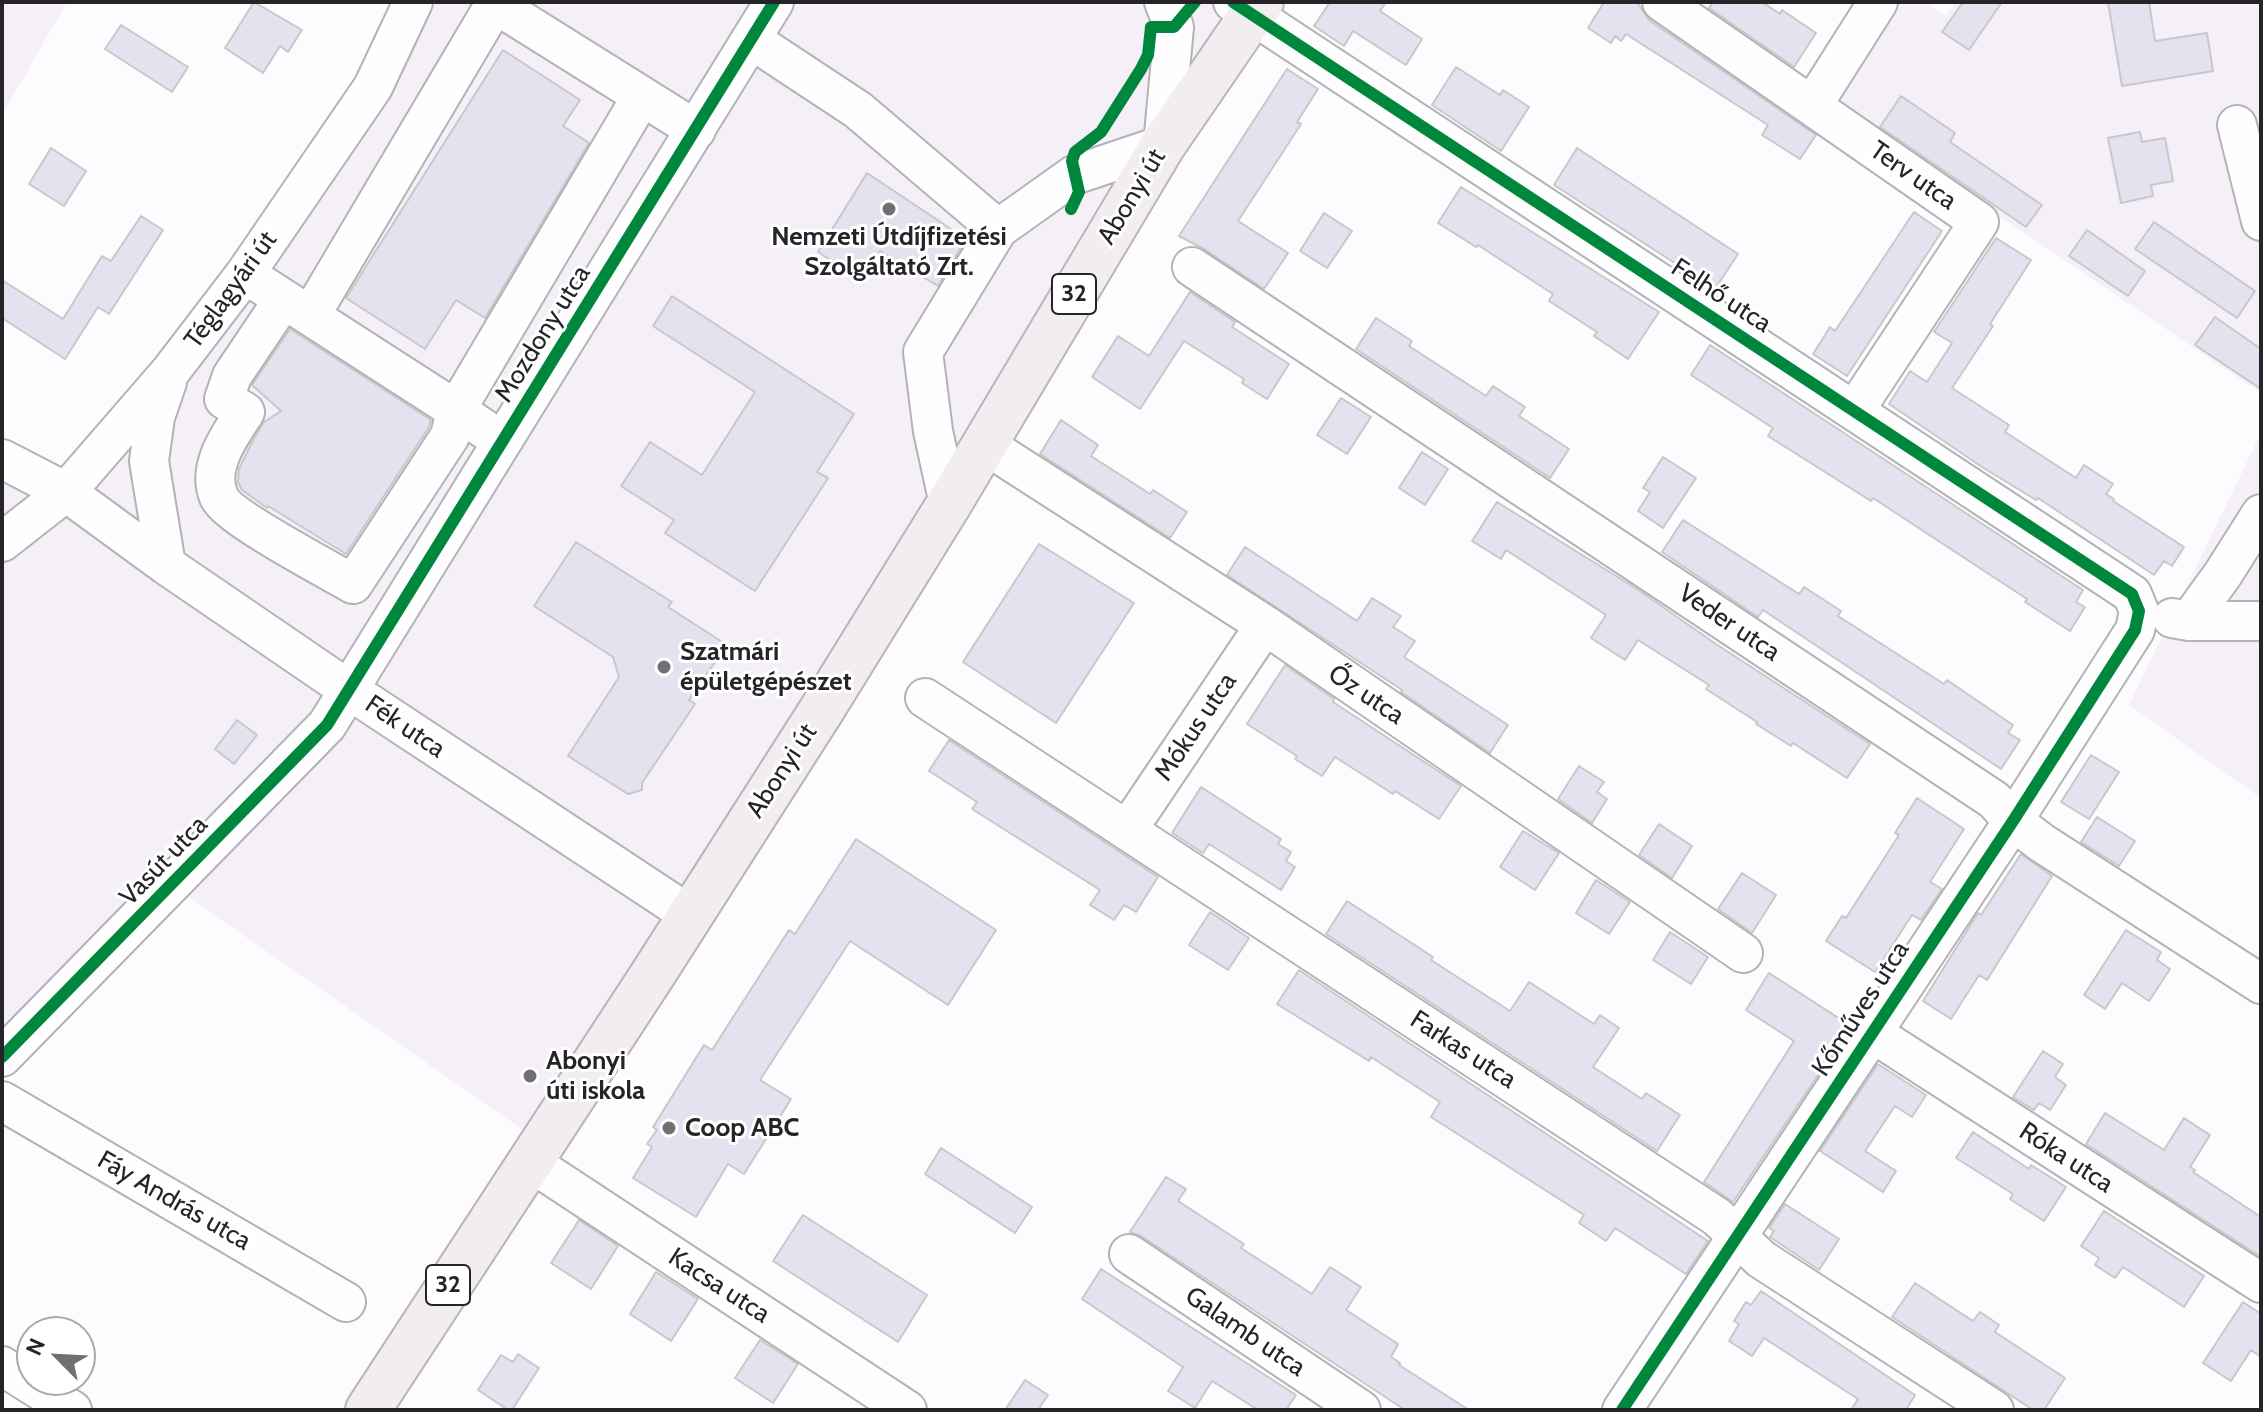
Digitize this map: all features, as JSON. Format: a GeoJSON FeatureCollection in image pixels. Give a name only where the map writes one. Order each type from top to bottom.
{"type":"FeatureCollection","features":[{"type":"Feature","properties":{"kind":"main road","name":"Abonyi út"},"geometry":{"type":"LineString","coordinates":[[368,1410],[690,915],[949,504],[1249,6]]}},
{"type":"Feature","properties":{"kind":"street","name":"Téglagyári út"},"geometry":{"type":"LineString","coordinates":[[2,542],[66,492],[170,372],[245,274],[373,87],[413,2]]}},
{"type":"Feature","properties":{"kind":"street","name":"Mozdony utca"},"geometry":{"type":"LineString","coordinates":[[349,690],[774,2]]}},
{"type":"Feature","properties":{"kind":"street"},"geometry":{"type":"LineString","coordinates":[[949,504],[933,431],[923,352],[998,229],[1074,175],[1163,145],[1174,27],[1164,2]]}},
{"type":"Feature","properties":{"kind":"street","name":"Terv utca"},"geometry":{"type":"LineString","coordinates":[[1662,2],[1979,222],[1855,410]]}},
{"type":"Feature","properties":{"kind":"street"},"geometry":{"type":"LineString","coordinates":[[1812,106],[1878,2]]}},
{"type":"Feature","properties":{"kind":"street"},"geometry":{"type":"LineString","coordinates":[[642,96],[456,410],[450,436],[353,584],[237,514],[220,498],[216,479],[222,448],[245,412],[224,399],[232,376],[296,308],[495,4],[642,96],[696,130]]}},
{"type":"Feature","properties":{"kind":"street","name":"Felhő utca"},"geometry":{"type":"LineString","coordinates":[[1249,6],[2132,594],[2137,621]]}},
{"type":"Feature","properties":{"kind":"street"},"geometry":{"type":"LineString","coordinates":[[752,40],[858,110],[998,229]]}},
{"type":"Feature","properties":{"kind":"street"},"geometry":{"type":"LineString","coordinates":[[2237,125],[2261,221]]}},
{"type":"Feature","properties":{"kind":"street","name":"Veder utca"},"geometry":{"type":"LineString","coordinates":[[1192,267],[1981,791],[2042,843],[2261,984]]}},
{"type":"Feature","properties":{"kind":"street"},"geometry":{"type":"LineString","coordinates":[[245,274],[502,441]]}},
{"type":"Feature","properties":{"kind":"street"},"geometry":{"type":"LineString","coordinates":[[166,565],[149,461],[155,417],[170,372]]}},
{"type":"Feature","properties":{"kind":"street","name":"Őz utca"},"geometry":{"type":"LineString","coordinates":[[984,444],[1265,625],[1743,953]]}},
{"type":"Feature","properties":{"kind":"street","name":"Fék utca"},"geometry":{"type":"LineString","coordinates":[[2,459],[66,492],[166,565],[349,690],[690,915]]}},
{"type":"Feature","properties":{"kind":"street"},"geometry":{"type":"LineString","coordinates":[[2189,621],[2261,514]]}},
{"type":"Feature","properties":{"kind":"street"},"geometry":{"type":"LineString","coordinates":[[389,530],[431,557]]}},
{"type":"Feature","properties":{"kind":"street"},"geometry":{"type":"LineString","coordinates":[[2137,621],[2261,621]]}},
{"type":"Feature","properties":{"kind":"street","name":"Kőműves utca"},"geometry":{"type":"LineString","coordinates":[[1622,1410],[2013,821],[2137,621]]}},
{"type":"Feature","properties":{"kind":"street","name":"Mókus utca"},"geometry":{"type":"LineString","coordinates":[[1128,829],[1265,625]]}},
{"type":"Feature","properties":{"kind":"street","name":"Vasút utca"},"geometry":{"type":"LineString","coordinates":[[2,1057],[327,725],[349,690]]}},
{"type":"Feature","properties":{"kind":"street","name":"Farkas utca"},"geometry":{"type":"LineString","coordinates":[[925,698],[1717,1217],[1761,1259],[1994,1410]]}},
{"type":"Feature","properties":{"kind":"street","name":"Róka utca"},"geometry":{"type":"LineString","coordinates":[[1871,1032],[2261,1283]]}},
{"type":"Feature","properties":{"kind":"street","name":"Fáy András utca"},"geometry":{"type":"LineString","coordinates":[[2,1101],[346,1302]]}},
{"type":"Feature","properties":{"kind":"street","name":"Kacsa utca"},"geometry":{"type":"LineString","coordinates":[[530,1162],[907,1410]]}},
{"type":"Feature","properties":{"kind":"street","name":"Galamb utca"},"geometry":{"type":"LineString","coordinates":[[1129,1254],[1361,1410]]}},
{"type":"Feature","properties":{"kind":"street"},"geometry":{"type":"LineString","coordinates":[[2,1366],[72,1410]]}},
{"type":"Feature","properties":{"kind":"shaded area"},"geometry":{"type":"Polygon","coordinates":[[[2,2],[67,2],[2,115],[2,2]]]}},
{"type":"Feature","properties":{"kind":"shaded area"},"geometry":{"type":"Polygon","coordinates":[[[406,2],[1244,2],[1165,146],[526,1132],[180,891],[2,1039],[2,438],[74,489],[366,97],[406,2]]]}},
{"type":"Feature","properties":{"kind":"shaded area"},"geometry":{"type":"Polygon","coordinates":[[[1892,2],[1925,2],[1946,16],[1956,2],[2261,2],[2261,393],[1830,102],[1892,2]]]}},
{"type":"Feature","properties":{"kind":"shaded area"},"geometry":{"type":"Polygon","coordinates":[[[2261,433],[2261,798],[2129,705],[2261,433]]]}},
{"type":"Feature","properties":{"kind":"building"},"geometry":{"type":"Polygon","coordinates":[[[254,2],[302,30],[288,52],[280,46],[263,73],[225,48],[254,2]]]}},
{"type":"Feature","properties":{"kind":"building"},"geometry":{"type":"Polygon","coordinates":[[[1330,2],[1386,2],[1380,11],[1422,39],[1406,65],[1353,31],[1344,46],[1314,26],[1330,2]]]}},
{"type":"Feature","properties":{"kind":"building"},"geometry":{"type":"Polygon","coordinates":[[[1604,2],[1637,2],[1649,20],[1816,135],[1800,159],[1762,135],[1768,125],[1626,34],[1621,41],[1615,36],[1611,43],[1588,28],[1604,2]]]}},
{"type":"Feature","properties":{"kind":"building"},"geometry":{"type":"Polygon","coordinates":[[[1713,2],[1762,2],[1780,14],[1782,10],[1816,33],[1794,67],[1709,8],[1713,2]]]}},
{"type":"Feature","properties":{"kind":"building"},"geometry":{"type":"Polygon","coordinates":[[[1963,2],[2002,2],[1969,50],[1942,32],[1963,2]]]}},
{"type":"Feature","properties":{"kind":"building"},"geometry":{"type":"Polygon","coordinates":[[[2108,2],[2149,2],[2155,41],[2207,33],[2213,71],[2122,86],[2108,2]]]}},
{"type":"Feature","properties":{"kind":"building"},"geometry":{"type":"Polygon","coordinates":[[[121,25],[188,67],[172,92],[105,49],[121,25]]]}},
{"type":"Feature","properties":{"kind":"building"},"geometry":{"type":"Polygon","coordinates":[[[503,50],[580,100],[563,126],[589,143],[485,318],[456,300],[425,349],[346,298],[503,50]]]}},
{"type":"Feature","properties":{"kind":"building"},"geometry":{"type":"Polygon","coordinates":[[[1456,67],[1500,95],[1503,90],[1529,107],[1501,151],[1432,105],[1456,67]]]}},
{"type":"Feature","properties":{"kind":"building"},"geometry":{"type":"Polygon","coordinates":[[[1287,69],[1318,89],[1297,122],[1301,124],[1238,221],[1288,253],[1264,289],[1179,236],[1287,69]]]}},
{"type":"Feature","properties":{"kind":"building"},"geometry":{"type":"Polygon","coordinates":[[[1901,96],[1955,133],[1950,142],[2042,205],[2026,227],[1880,127],[1901,96]]]}},
{"type":"Feature","properties":{"kind":"building"},"geometry":{"type":"Polygon","coordinates":[[[2140,132],[2142,142],[2165,138],[2173,181],[2151,185],[2153,196],[2121,203],[2108,138],[2140,132]]]}},
{"type":"Feature","properties":{"kind":"building"},"geometry":{"type":"Polygon","coordinates":[[[51,148],[86,171],[64,206],[29,184],[51,148]]]}},
{"type":"Feature","properties":{"kind":"building"},"geometry":{"type":"Polygon","coordinates":[[[1577,148],[1738,254],[1715,289],[1554,185],[1577,148]]]}},
{"type":"Feature","properties":{"kind":"building"},"geometry":{"type":"Polygon","coordinates":[[[867,173],[966,239],[938,286],[880,251],[862,280],[818,252],[867,173]]]}},
{"type":"Feature","properties":{"kind":"building"},"geometry":{"type":"Polygon","coordinates":[[[1461,187],[1659,312],[1628,359],[1594,336],[1597,332],[1549,301],[1553,294],[1438,223],[1461,187]]]}},
{"type":"Feature","properties":{"kind":"building"},"geometry":{"type":"Polygon","coordinates":[[[1914,212],[1942,231],[1847,376],[1813,354],[1830,327],[1835,331],[1914,212]]]}},
{"type":"Feature","properties":{"kind":"building"},"geometry":{"type":"Polygon","coordinates":[[[1324,213],[1352,231],[1327,268],[1300,251],[1324,213]]]}},
{"type":"Feature","properties":{"kind":"building"},"geometry":{"type":"Polygon","coordinates":[[[141,216],[163,230],[109,314],[98,307],[65,359],[2,318],[2,280],[63,319],[102,256],[111,261],[141,216]]]}},
{"type":"Feature","properties":{"kind":"building"},"geometry":{"type":"Polygon","coordinates":[[[2154,222],[2255,291],[2237,318],[2135,249],[2154,222]]]}},
{"type":"Feature","properties":{"kind":"building"},"geometry":{"type":"Polygon","coordinates":[[[2087,230],[2145,271],[2128,296],[2069,256],[2087,230]]]}},
{"type":"Feature","properties":{"kind":"building"},"geometry":{"type":"Polygon","coordinates":[[[1996,238],[2031,260],[1952,388],[2009,425],[2005,432],[2076,478],[2084,465],[2113,484],[2106,494],[2113,501],[2184,547],[2172,566],[2164,561],[2154,575],[2038,498],[2036,500],[1982,467],[1889,404],[1910,371],[1927,382],[1952,343],[1934,332],[1996,238]]]}},
{"type":"Feature","properties":{"kind":"building"},"geometry":{"type":"Polygon","coordinates":[[[1190,292],[1235,322],[1232,327],[1289,364],[1267,399],[1242,383],[1244,379],[1184,341],[1140,409],[1092,377],[1118,336],[1149,356],[1190,292]]]}},
{"type":"Feature","properties":{"kind":"building"},"geometry":{"type":"Polygon","coordinates":[[[672,296],[854,414],[817,472],[828,478],[755,591],[665,533],[674,520],[621,486],[650,442],[702,475],[755,392],[653,326],[672,296]]]}},
{"type":"Feature","properties":{"kind":"building"},"geometry":{"type":"Polygon","coordinates":[[[2215,317],[2261,349],[2261,389],[2195,345],[2215,317]]]}},
{"type":"Feature","properties":{"kind":"building"},"geometry":{"type":"Polygon","coordinates":[[[1376,318],[1412,341],[1409,346],[1486,396],[1493,386],[1525,407],[1519,416],[1569,449],[1550,478],[1356,349],[1376,318]]]}},
{"type":"Feature","properties":{"kind":"building"},"geometry":{"type":"Polygon","coordinates":[[[290,329],[431,420],[346,554],[267,508],[242,490],[238,482],[239,469],[264,422],[281,411],[252,385],[290,329]]]}},
{"type":"Feature","properties":{"kind":"building"},"geometry":{"type":"Polygon","coordinates":[[[1710,345],[2083,590],[2076,602],[2085,607],[2070,631],[2025,602],[2027,599],[1873,498],[1871,501],[1768,436],[1773,428],[1691,375],[1710,345]]]}},
{"type":"Feature","properties":{"kind":"building"},"geometry":{"type":"Polygon","coordinates":[[[1341,398],[1371,417],[1347,454],[1317,435],[1341,398]]]}},
{"type":"Feature","properties":{"kind":"building"},"geometry":{"type":"Polygon","coordinates":[[[1061,420],[1098,445],[1091,456],[1150,494],[1153,490],[1187,512],[1170,538],[1040,454],[1061,420]]]}},
{"type":"Feature","properties":{"kind":"building"},"geometry":{"type":"Polygon","coordinates":[[[1422,452],[1448,469],[1425,505],[1399,488],[1422,452]]]}},
{"type":"Feature","properties":{"kind":"building"},"geometry":{"type":"Polygon","coordinates":[[[1663,457],[1696,478],[1663,528],[1638,511],[1650,492],[1643,488],[1663,457]]]}},
{"type":"Feature","properties":{"kind":"building"},"geometry":{"type":"Polygon","coordinates":[[[1497,502],[1637,589],[1870,744],[1847,778],[1793,743],[1791,746],[1756,724],[1706,689],[1709,685],[1638,640],[1625,660],[1591,638],[1606,615],[1506,550],[1501,559],[1472,541],[1497,502]]]}},
{"type":"Feature","properties":{"kind":"building"},"geometry":{"type":"Polygon","coordinates":[[[1683,520],[1799,594],[1804,587],[1841,611],[1838,616],[1944,684],[1947,680],[2013,725],[2008,733],[2020,740],[2001,769],[1763,610],[1758,617],[1662,552],[1683,520]]]}},
{"type":"Feature","properties":{"kind":"building","name":"Szatmári épületgépészet"},"geometry":{"type":"Polygon","coordinates":[[[576,542],[672,602],[668,607],[727,645],[689,700],[695,704],[642,783],[642,790],[628,794],[568,756],[619,677],[613,657],[534,606],[576,542]]]}},
{"type":"Feature","properties":{"kind":"building"},"geometry":{"type":"Polygon","coordinates":[[[1039,544],[1134,603],[1056,723],[963,662],[1039,544]]]}},
{"type":"Feature","properties":{"kind":"building"},"geometry":{"type":"Polygon","coordinates":[[[1245,547],[1357,621],[1372,598],[1401,616],[1393,627],[1415,641],[1404,657],[1508,725],[1490,753],[1402,690],[1227,575],[1245,547]]]}},
{"type":"Feature","properties":{"kind":"building"},"geometry":{"type":"Polygon","coordinates":[[[1285,665],[1334,699],[1333,702],[1461,786],[1439,819],[1335,757],[1322,776],[1247,724],[1285,665]]]}},
{"type":"Feature","properties":{"kind":"building"},"geometry":{"type":"Polygon","coordinates":[[[237,720],[257,735],[234,764],[215,749],[237,720]]]}},
{"type":"Feature","properties":{"kind":"building"},"geometry":{"type":"Polygon","coordinates":[[[949,740],[1158,877],[1136,912],[1124,905],[1114,920],[1090,905],[1100,890],[972,809],[977,802],[929,771],[949,740]]]}},
{"type":"Feature","properties":{"kind":"building"},"geometry":{"type":"Polygon","coordinates":[[[2091,755],[2119,772],[2089,819],[2061,802],[2091,755]]]}},
{"type":"Feature","properties":{"kind":"building"},"geometry":{"type":"Polygon","coordinates":[[[1579,766],[1604,782],[1597,792],[1607,799],[1592,823],[1558,799],[1579,766]]]}},
{"type":"Feature","properties":{"kind":"building"},"geometry":{"type":"Polygon","coordinates":[[[1201,787],[1281,839],[1278,844],[1291,852],[1286,861],[1295,867],[1281,890],[1209,844],[1203,853],[1172,833],[1201,787]]]}},
{"type":"Feature","properties":{"kind":"building"},"geometry":{"type":"Polygon","coordinates":[[[1917,798],[1964,829],[1930,882],[1942,889],[1921,920],[1912,915],[1875,972],[1826,941],[1842,916],[1846,918],[1899,835],[1895,833],[1917,798]]]}},
{"type":"Feature","properties":{"kind":"building"},"geometry":{"type":"Polygon","coordinates":[[[2097,817],[2135,841],[2119,866],[2081,842],[2097,817]]]}},
{"type":"Feature","properties":{"kind":"building"},"geometry":{"type":"Polygon","coordinates":[[[1659,824],[1692,846],[1672,878],[1639,855],[1659,824]]]}},
{"type":"Feature","properties":{"kind":"building"},"geometry":{"type":"Polygon","coordinates":[[[1523,831],[1559,853],[1535,890],[1500,867],[1523,831]]]}},
{"type":"Feature","properties":{"kind":"building"},"geometry":{"type":"Polygon","coordinates":[[[856,839],[996,930],[948,1005],[850,941],[760,1080],[791,1099],[744,1174],[728,1164],[696,1217],[633,1178],[652,1147],[647,1144],[657,1130],[653,1127],[704,1045],[712,1050],[789,930],[795,934],[856,839]]]}},
{"type":"Feature","properties":{"kind":"building"},"geometry":{"type":"Polygon","coordinates":[[[2021,854],[2052,876],[1987,980],[1979,975],[1951,1019],[1923,1001],[1978,913],[1981,915],[2021,854]]]}},
{"type":"Feature","properties":{"kind":"building"},"geometry":{"type":"Polygon","coordinates":[[[1742,873],[1776,895],[1752,933],[1718,909],[1742,873]]]}},
{"type":"Feature","properties":{"kind":"building"},"geometry":{"type":"Polygon","coordinates":[[[1596,880],[1630,902],[1609,934],[1576,913],[1596,880]]]}},
{"type":"Feature","properties":{"kind":"building"},"geometry":{"type":"Polygon","coordinates":[[[1347,901],[1510,1011],[1529,982],[1594,1024],[1600,1015],[1619,1028],[1593,1067],[1642,1099],[1646,1093],[1680,1115],[1657,1151],[1326,934],[1347,901]]]}},
{"type":"Feature","properties":{"kind":"building"},"geometry":{"type":"Polygon","coordinates":[[[1210,912],[1249,938],[1228,970],[1189,945],[1210,912]]]}},
{"type":"Feature","properties":{"kind":"building"},"geometry":{"type":"Polygon","coordinates":[[[2126,930],[2161,952],[2157,960],[2170,969],[2149,1001],[2122,983],[2105,1009],[2084,995],[2126,930]]]}},
{"type":"Feature","properties":{"kind":"building"},"geometry":{"type":"Polygon","coordinates":[[[1670,932],[1708,957],[1691,984],[1653,960],[1670,932]]]}},
{"type":"Feature","properties":{"kind":"building"},"geometry":{"type":"Polygon","coordinates":[[[1299,970],[1708,1241],[1686,1274],[1615,1228],[1606,1241],[1579,1223],[1584,1215],[1431,1117],[1440,1102],[1371,1057],[1369,1061],[1277,1004],[1299,970]]]}},
{"type":"Feature","properties":{"kind":"building"},"geometry":{"type":"Polygon","coordinates":[[[1769,973],[1851,1026],[1733,1202],[1704,1182],[1794,1041],[1746,1010],[1769,973]]]}},
{"type":"Feature","properties":{"kind":"building"},"geometry":{"type":"Polygon","coordinates":[[[2043,1051],[2063,1064],[2055,1077],[2066,1085],[2050,1110],[2039,1103],[2034,1110],[2013,1097],[2043,1051]]]}},
{"type":"Feature","properties":{"kind":"building"},"geometry":{"type":"Polygon","coordinates":[[[1878,1064],[1926,1095],[1912,1117],[1895,1106],[1865,1151],[1896,1171],[1883,1192],[1820,1151],[1878,1064]]]}},
{"type":"Feature","properties":{"kind":"building"},"geometry":{"type":"Polygon","coordinates":[[[2105,1113],[2164,1150],[2184,1118],[2210,1135],[2190,1167],[2261,1217],[2261,1257],[2086,1144],[2105,1113]]]}},
{"type":"Feature","properties":{"kind":"building"},"geometry":{"type":"Polygon","coordinates":[[[1973,1132],[2029,1169],[2031,1165],[2066,1187],[2044,1221],[2010,1199],[2013,1194],[1956,1158],[1973,1132]]]}},
{"type":"Feature","properties":{"kind":"building"},"geometry":{"type":"Polygon","coordinates":[[[941,1148],[1032,1207],[1015,1233],[925,1174],[941,1148]]]}},
{"type":"Feature","properties":{"kind":"building"},"geometry":{"type":"Polygon","coordinates":[[[1166,1177],[1186,1189],[1178,1201],[1244,1244],[1241,1248],[1312,1294],[1330,1267],[1361,1287],[1346,1310],[1398,1344],[1391,1357],[1399,1365],[1469,1410],[1405,1410],[1141,1236],[1130,1232],[1166,1177]]]}},
{"type":"Feature","properties":{"kind":"building"},"geometry":{"type":"Polygon","coordinates":[[[1785,1204],[1839,1239],[1819,1270],[1770,1237],[1774,1231],[1769,1228],[1785,1204]]]}},
{"type":"Feature","properties":{"kind":"building"},"geometry":{"type":"Polygon","coordinates":[[[2104,1211],[2204,1276],[2184,1307],[2123,1267],[2115,1278],[2095,1265],[2099,1258],[2081,1246],[2104,1211]]]}},
{"type":"Feature","properties":{"kind":"building"},"geometry":{"type":"Polygon","coordinates":[[[803,1215],[927,1295],[898,1342],[773,1261],[803,1215]]]}},
{"type":"Feature","properties":{"kind":"building"},"geometry":{"type":"Polygon","coordinates":[[[579,1220],[618,1246],[591,1289],[551,1263],[579,1220]]]}},
{"type":"Feature","properties":{"kind":"building"},"geometry":{"type":"Polygon","coordinates":[[[1101,1269],[1296,1395],[1286,1410],[1258,1410],[1212,1381],[1195,1408],[1168,1391],[1183,1367],[1082,1299],[1101,1269]]]}},
{"type":"Feature","properties":{"kind":"building"},"geometry":{"type":"Polygon","coordinates":[[[656,1272],[698,1299],[671,1341],[630,1314],[656,1272]]]}},
{"type":"Feature","properties":{"kind":"building"},"geometry":{"type":"Polygon","coordinates":[[[1915,1283],[1973,1321],[1980,1312],[1999,1325],[1995,1332],[2065,1378],[2044,1410],[2033,1410],[1892,1317],[1915,1283]]]}},
{"type":"Feature","properties":{"kind":"building"},"geometry":{"type":"Polygon","coordinates":[[[1761,1291],[1915,1395],[1906,1410],[1851,1410],[1858,1399],[1764,1338],[1752,1356],[1729,1341],[1739,1324],[1734,1321],[1746,1302],[1751,1305],[1761,1291]]]}},
{"type":"Feature","properties":{"kind":"building"},"geometry":{"type":"Polygon","coordinates":[[[2243,1302],[2261,1314],[2261,1357],[2251,1350],[2231,1381],[2203,1363],[2243,1302]]]}},
{"type":"Feature","properties":{"kind":"building"},"geometry":{"type":"Polygon","coordinates":[[[760,1340],[798,1364],[773,1403],[735,1378],[760,1340]]]}},
{"type":"Feature","properties":{"kind":"building"},"geometry":{"type":"Polygon","coordinates":[[[518,1354],[539,1368],[512,1410],[508,1410],[478,1390],[501,1355],[513,1362],[518,1354]]]}},
{"type":"Feature","properties":{"kind":"building"},"geometry":{"type":"Polygon","coordinates":[[[1025,1380],[1048,1395],[1038,1410],[1005,1410],[1025,1380]]]}},
{"type":"Feature","properties":{"kind":"cycle path"},"geometry":{"type":"LineString","coordinates":[[2,1057],[327,725],[774,2]]}},
{"type":"Feature","properties":{"kind":"cycle path"},"geometry":{"type":"LineString","coordinates":[[1071,209],[1079,192],[1072,161],[1075,152],[1101,132],[1141,69],[1148,55],[1151,27],[1174,27],[1195,2]]}},
{"type":"Feature","properties":{"kind":"cycle path"},"geometry":{"type":"LineString","coordinates":[[1233,2],[2132,594],[2139,611],[2135,630],[2013,821],[1622,1410]]}},
{"type":"Feature","properties":{"kind":"place","name":"Nemzeti Útdíjfizetési Szolgáltató Zrt."},"geometry":{"type":"Point","coordinates":[889,209]}},
{"type":"Feature","properties":{"kind":"place","name":"Szatmári épületgépészet"},"geometry":{"type":"Point","coordinates":[664,667]}},
{"type":"Feature","properties":{"kind":"place","name":"Abonyi úti iskola"},"geometry":{"type":"Point","coordinates":[530,1076]}},
{"type":"Feature","properties":{"kind":"place","name":"Coop ABC"},"geometry":{"type":"Point","coordinates":[669,1128]}}]}
